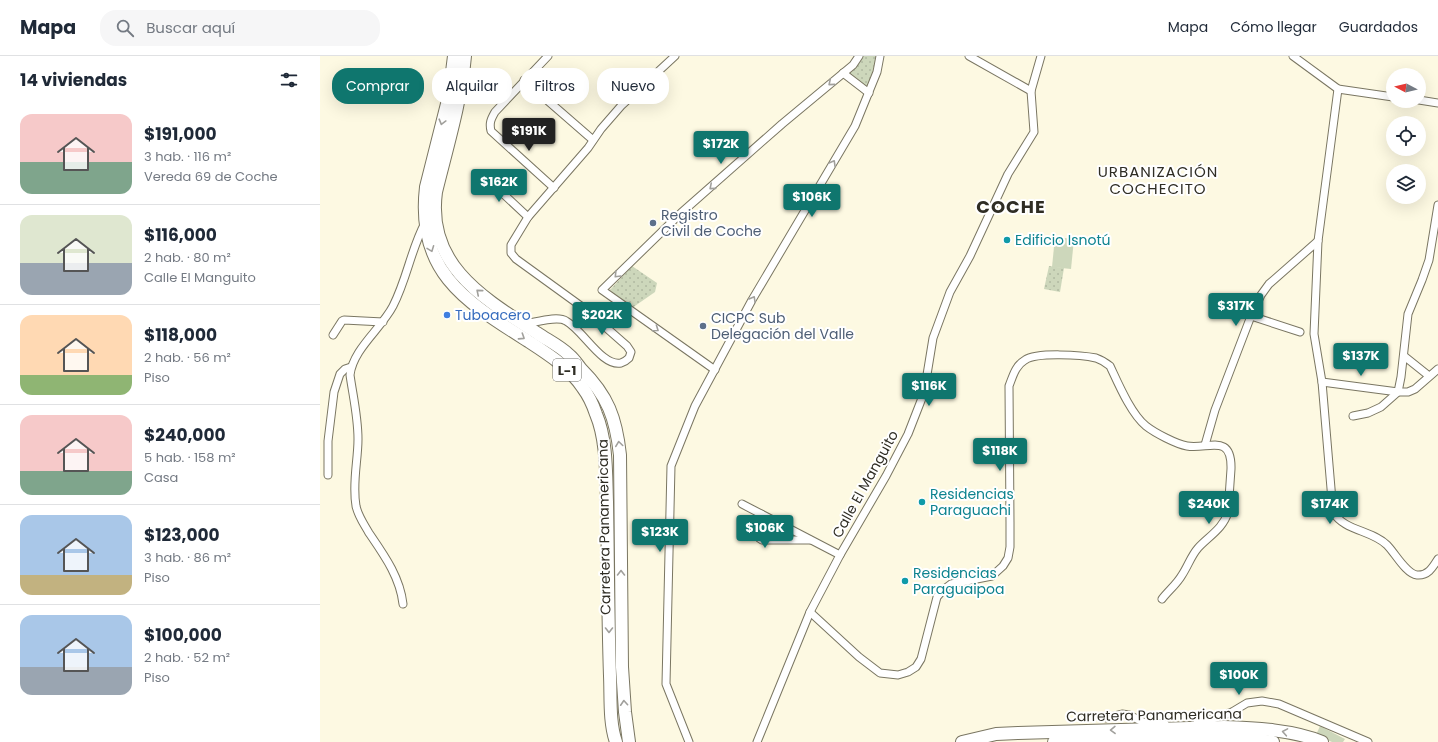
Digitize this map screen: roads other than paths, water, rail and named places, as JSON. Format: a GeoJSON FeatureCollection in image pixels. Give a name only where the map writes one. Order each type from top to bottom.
{"type":"FeatureCollection","features":[{"type":"Feature","properties":{"kind":"main road","name":"Carretera Panamericana"},"geometry":{"type":"LineString","coordinates":[[454,56],[449,96],[426,187],[424,201],[427,238],[438,265],[455,287],[484,312],[538,348],[568,371],[583,388],[597,415],[606,469],[611,713],[616,742]]}},
{"type":"Feature","properties":{"kind":"main road","name":"Carretera Panamericana"},"geometry":{"type":"LineString","coordinates":[[465,56],[459,101],[436,192],[434,204],[436,229],[439,240],[450,262],[465,280],[493,304],[569,355],[590,378],[603,396],[613,416],[620,455],[622,667],[629,742]]}},
{"type":"Feature","properties":{"kind":"main road","name":"Carretera Panamericana"},"geometry":{"type":"LineString","coordinates":[[962,742],[996,734],[1143,726],[1244,727],[1286,732],[1322,742]]}},
{"type":"Feature","properties":{"kind":"main road","name":"Carretera Panamericana"},"geometry":{"type":"LineString","coordinates":[[1054,742],[1221,738],[1241,738],[1273,742]]}},
{"type":"Feature","properties":{"kind":"street"},"geometry":{"type":"LineString","coordinates":[[536,68],[548,56]]}},
{"type":"Feature","properties":{"kind":"street"},"geometry":{"type":"LineString","coordinates":[[523,324],[553,318],[566,320],[589,341],[600,355],[611,363],[621,363],[629,358],[631,352],[622,341],[585,309],[516,259],[511,252],[511,245],[528,217],[588,148],[621,106],[675,56]]}},
{"type":"Feature","properties":{"kind":"street"},"geometry":{"type":"LineString","coordinates":[[714,370],[602,290],[681,213],[782,124],[853,65],[858,56]]}},
{"type":"Feature","properties":{"kind":"street"},"geometry":{"type":"LineString","coordinates":[[689,742],[666,684],[671,466],[695,406],[714,370],[752,300],[855,126],[877,72],[880,56]]}},
{"type":"Feature","properties":{"kind":"street"},"geometry":{"type":"LineString","coordinates":[[969,56],[1031,91]]}},
{"type":"Feature","properties":{"kind":"street","name":"Calle El Manguito"},"geometry":{"type":"LineString","coordinates":[[757,742],[810,612],[840,555],[886,476],[908,434],[924,392],[933,338],[950,292],[970,256],[1008,174],[1034,132],[1031,91],[1041,56]]}},
{"type":"Feature","properties":{"kind":"street"},"geometry":{"type":"LineString","coordinates":[[1293,56],[1338,89],[1386,96]]}},
{"type":"Feature","properties":{"kind":"street"},"geometry":{"type":"LineString","coordinates":[[843,73],[868,93]]}},
{"type":"Feature","properties":{"kind":"street"},"geometry":{"type":"LineString","coordinates":[[520,84],[495,112],[491,119],[491,131],[554,188]]}},
{"type":"Feature","properties":{"kind":"street"},"geometry":{"type":"LineString","coordinates":[[1338,89],[1318,241],[1314,334],[1322,382],[1333,512],[1342,522],[1373,535],[1387,545],[1409,571],[1414,574],[1426,574],[1438,559]]}},
{"type":"Feature","properties":{"kind":"street"},"geometry":{"type":"LineString","coordinates":[[1426,101],[1438,103]]}},
{"type":"Feature","properties":{"kind":"street"},"geometry":{"type":"LineString","coordinates":[[552,104],[593,140]]}},
{"type":"Feature","properties":{"kind":"street"},"geometry":{"type":"LineString","coordinates":[[483,175],[528,217]]}},
{"type":"Feature","properties":{"kind":"street"},"geometry":{"type":"LineString","coordinates":[[1353,416],[1368,413],[1381,407],[1398,392],[1404,356],[1408,314],[1429,260],[1438,205]]}},
{"type":"Feature","properties":{"kind":"street"},"geometry":{"type":"LineString","coordinates":[[402,604],[402,594],[398,583],[390,566],[360,517],[356,505],[355,472],[358,437],[350,375],[351,367],[355,358],[383,322],[393,305],[405,279],[419,235],[425,223]]}},
{"type":"Feature","properties":{"kind":"street"},"geometry":{"type":"LineString","coordinates":[[1204,445],[1215,410],[1251,316],[1261,295],[1269,284],[1318,241]]}},
{"type":"Feature","properties":{"kind":"street"},"geometry":{"type":"LineString","coordinates":[[1251,316],[1300,332]]}},
{"type":"Feature","properties":{"kind":"street"},"geometry":{"type":"LineString","coordinates":[[333,335],[344,320],[383,322]]}},
{"type":"Feature","properties":{"kind":"street"},"geometry":{"type":"LineString","coordinates":[[810,612],[859,657],[880,673],[898,675],[908,672],[916,667],[921,659],[937,598],[943,590],[951,584],[992,576],[1003,566],[1008,558],[1010,547],[1009,386],[1015,369],[1025,359],[1044,355],[1095,358],[1104,361],[1110,366],[1138,419],[1147,427],[1180,445],[1189,447],[1212,444],[1223,447],[1227,450],[1231,462],[1228,512],[1223,524],[1198,548],[1182,576],[1162,599]]}},
{"type":"Feature","properties":{"kind":"street"},"geometry":{"type":"LineString","coordinates":[[1404,356],[1429,376]]}},
{"type":"Feature","properties":{"kind":"street"},"geometry":{"type":"LineString","coordinates":[[328,475],[328,441],[334,392],[340,374],[345,369],[351,367]]}},
{"type":"Feature","properties":{"kind":"street"},"geometry":{"type":"LineString","coordinates":[[1322,382],[1398,392],[1412,390],[1438,369]]}},
{"type":"Feature","properties":{"kind":"street"},"geometry":{"type":"LineString","coordinates":[[742,504],[840,555]]}},
{"type":"Feature","properties":{"kind":"street"},"geometry":{"type":"LineString","coordinates":[[761,514],[759,538],[762,540],[812,540]]}},
{"type":"Feature","properties":{"kind":"street"},"geometry":{"type":"LineString","coordinates":[[1106,718],[1122,714],[1129,715],[1143,726],[1181,726],[1205,722],[1232,712],[1248,703],[1262,701],[1279,704],[1368,742]]}},
{"type":"Feature","properties":{"kind":"place","name":"Registro Civil de Coche"},"geometry":{"type":"Point","coordinates":[653,223]}},
{"type":"Feature","properties":{"kind":"place","name":"Edificio Isnotú"},"geometry":{"type":"Point","coordinates":[1007,240]}},
{"type":"Feature","properties":{"kind":"place","name":"Tuboacero"},"geometry":{"type":"Point","coordinates":[447,315]}},
{"type":"Feature","properties":{"kind":"place","name":"CICPC Sub Delegación del Valle"},"geometry":{"type":"Point","coordinates":[703,326]}},
{"type":"Feature","properties":{"kind":"place","name":"Residencias Paraguachi"},"geometry":{"type":"Point","coordinates":[922,502]}},
{"type":"Feature","properties":{"kind":"place","name":"Residencias Paraguaipoa"},"geometry":{"type":"Point","coordinates":[905,581]}},
{"type":"Feature","properties":{"kind":"district","name":"URBANIZACIÓN COCHECITO"},"geometry":{"type":"Point","coordinates":[1158,180]}},
{"type":"Feature","properties":{"kind":"district","name":"COCHE"},"geometry":{"type":"Point","coordinates":[1011,207]}}]}
